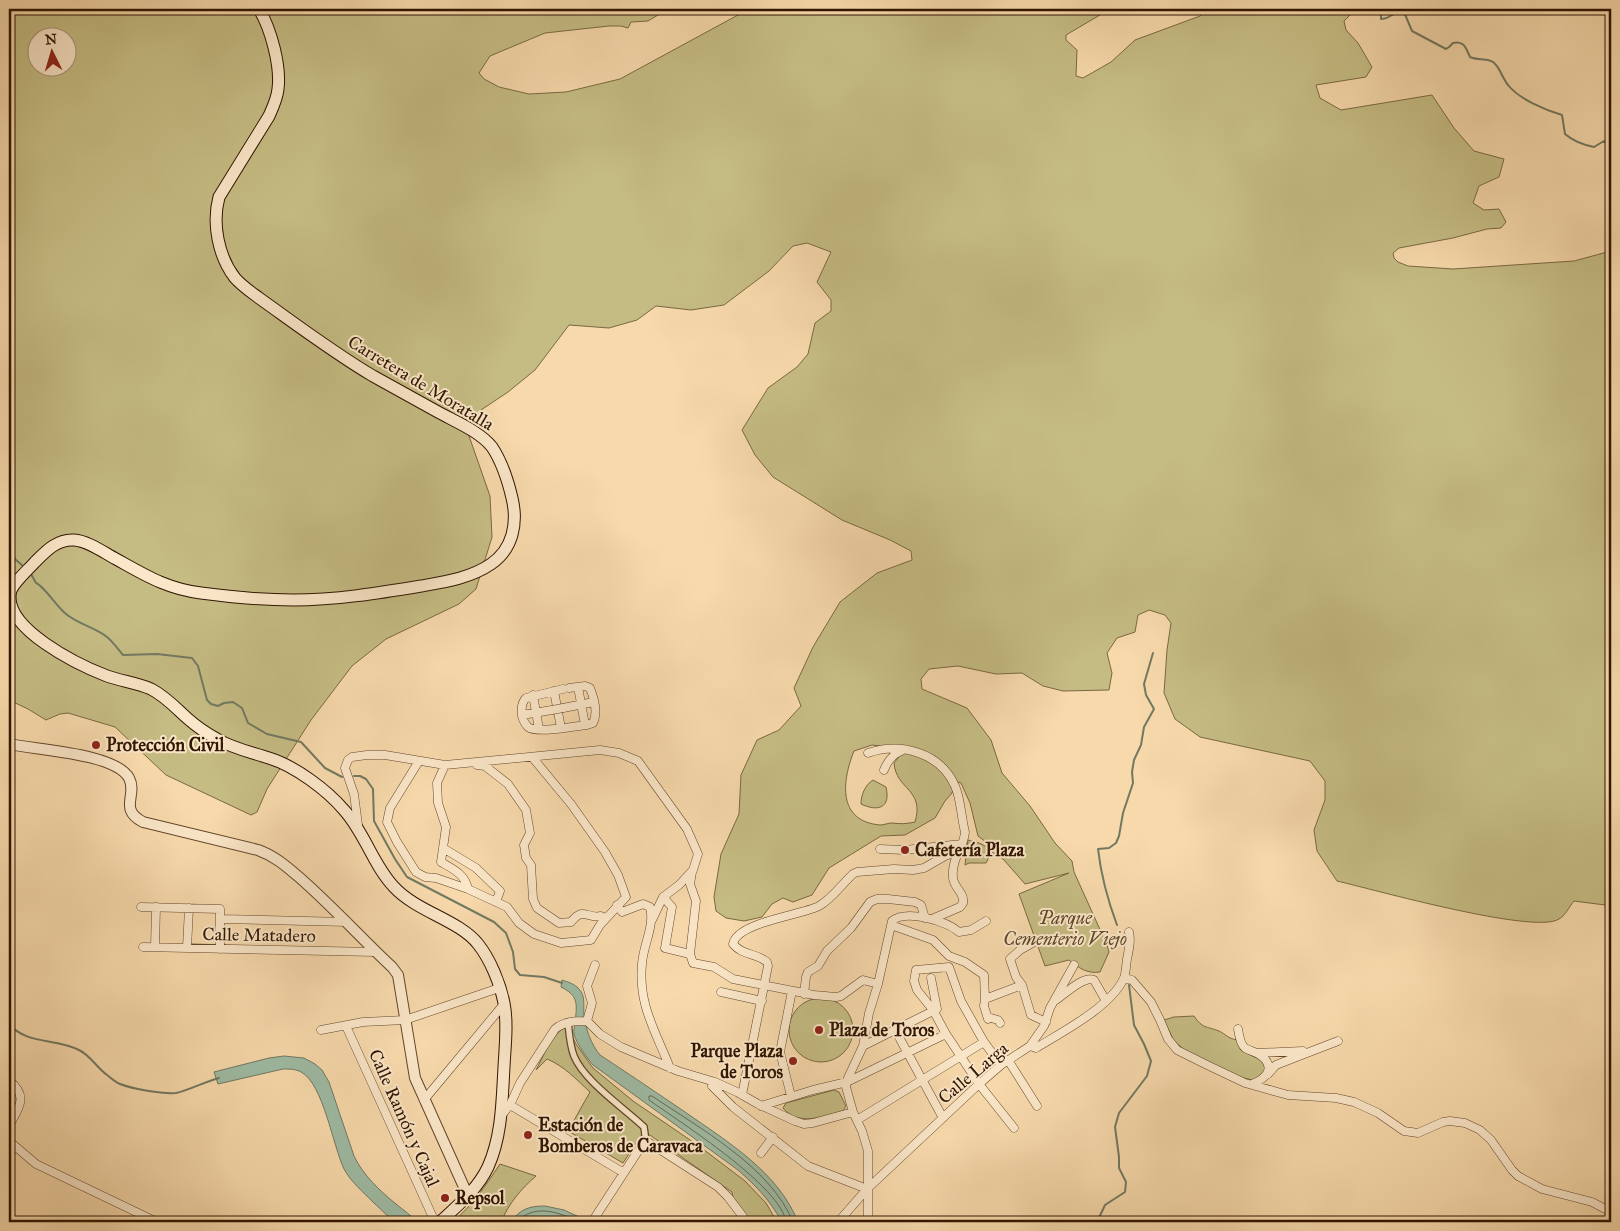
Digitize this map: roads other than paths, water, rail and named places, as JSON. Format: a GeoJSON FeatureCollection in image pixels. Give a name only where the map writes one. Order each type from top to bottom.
{"type":"FeatureCollection","features":[{"type":"Feature","properties":{"kind":"main road","name":"Carretera de Moratalla"},"geometry":{"type":"LineString","coordinates":[[259,9],[264,18],[278,69],[278,88],[269,116],[225,184],[219,197],[216,208],[216,229],[221,251],[228,266],[234,276],[248,290],[344,358],[371,375],[468,428],[487,442],[502,466],[512,498],[515,522],[513,535],[506,548],[493,563],[468,575],[436,583],[373,593],[298,600],[242,597],[174,588],[97,549],[74,540],[56,544],[42,555],[14,586],[10,598],[12,610],[22,626],[40,640],[76,662],[111,677],[156,692],[194,724],[227,744],[246,752],[275,760],[317,786],[351,818],[384,874],[402,894],[423,909],[464,931],[477,943],[486,957],[504,1004],[506,1102],[500,1117],[496,1145],[480,1182],[440,1222]]}},
{"type":"Feature","properties":{"kind":"street"},"geometry":{"type":"LineString","coordinates":[[585,686],[590,688],[594,702],[595,718],[593,723],[539,729],[528,727],[524,722],[522,706],[526,698],[578,687],[585,686]]}},
{"type":"Feature","properties":{"kind":"street"},"geometry":{"type":"LineString","coordinates":[[578,687],[585,725]]}},
{"type":"Feature","properties":{"kind":"street"},"geometry":{"type":"LineString","coordinates":[[554,691],[561,728]]}},
{"type":"Feature","properties":{"kind":"street"},"geometry":{"type":"LineString","coordinates":[[534,695],[539,729]]}},
{"type":"Feature","properties":{"kind":"street"},"geometry":{"type":"LineString","coordinates":[[522,715],[594,702]]}},
{"type":"Feature","properties":{"kind":"street"},"geometry":{"type":"LineString","coordinates":[[9,744],[92,757],[106,762],[127,775],[131,790],[131,812],[138,819],[270,854],[307,884],[347,922],[398,975],[413,1070],[424,1100],[468,1196]]}},
{"type":"Feature","properties":{"kind":"street"},"geometry":{"type":"LineString","coordinates":[[868,753],[891,748],[916,752],[940,765],[950,777],[957,792],[965,832],[962,844],[954,860],[952,879],[962,895],[963,903],[960,907],[928,918]]}},
{"type":"Feature","properties":{"kind":"street"},"geometry":{"type":"LineString","coordinates":[[884,770],[890,758],[905,749]]}},
{"type":"Feature","properties":{"kind":"street"},"geometry":{"type":"LineString","coordinates":[[359,832],[354,794],[345,768],[348,760],[352,758],[367,755],[385,756],[445,765],[600,750],[619,752],[638,761],[687,829],[698,854],[690,884],[696,901],[690,954],[693,963],[714,967],[733,980],[804,994],[836,997],[845,994],[862,980],[878,984]]}},
{"type":"Feature","properties":{"kind":"street"},"geometry":{"type":"LineString","coordinates":[[419,761],[390,808],[387,818],[389,826],[408,861],[420,875],[425,878],[436,878],[468,889],[508,908],[519,923],[534,934],[562,943],[591,940],[600,924],[626,896],[618,875],[605,852],[571,804],[532,757]]}},
{"type":"Feature","properties":{"kind":"street"},"geometry":{"type":"LineString","coordinates":[[465,763],[485,766],[508,784],[526,810],[530,834],[524,845],[526,858],[530,865],[533,900],[537,908],[559,923],[571,922],[577,915],[582,913],[605,918]]}},
{"type":"Feature","properties":{"kind":"street"},"geometry":{"type":"LineString","coordinates":[[445,765],[437,783],[438,802],[446,827],[441,862],[460,873],[467,881],[468,889]]}},
{"type":"Feature","properties":{"kind":"street"},"geometry":{"type":"LineString","coordinates":[[880,849],[905,850],[962,844]]}},
{"type":"Feature","properties":{"kind":"street"},"geometry":{"type":"LineString","coordinates":[[443,848],[476,868],[500,890],[496,902]]}},
{"type":"Feature","properties":{"kind":"street"},"geometry":{"type":"LineString","coordinates":[[742,1095],[762,1001],[767,962],[764,959],[748,955],[737,949],[733,944],[734,940],[740,934],[762,923],[819,906],[857,872],[924,868],[945,856],[957,852]]}},
{"type":"Feature","properties":{"kind":"street"},"geometry":{"type":"LineString","coordinates":[[651,922],[663,897],[679,885],[693,870]]}},
{"type":"Feature","properties":{"kind":"street"},"geometry":{"type":"LineString","coordinates":[[663,897],[672,907],[665,948],[690,954]]}},
{"type":"Feature","properties":{"kind":"street"},"geometry":{"type":"LineString","coordinates":[[804,994],[808,972],[818,966],[827,951],[851,928],[870,902],[888,899],[915,902],[921,905],[928,918]]}},
{"type":"Feature","properties":{"kind":"street"},"geometry":{"type":"LineString","coordinates":[[617,906],[622,912],[643,904],[648,905],[652,912],[642,963],[642,991],[650,1022],[670,1068]]}},
{"type":"Feature","properties":{"kind":"street"},"geometry":{"type":"LineString","coordinates":[[140,907],[220,909],[220,949]]}},
{"type":"Feature","properties":{"kind":"street"},"geometry":{"type":"LineString","coordinates":[[155,947],[156,907]]}},
{"type":"Feature","properties":{"kind":"street"},"geometry":{"type":"LineString","coordinates":[[187,948],[189,908]]}},
{"type":"Feature","properties":{"kind":"street"},"geometry":{"type":"LineString","coordinates":[[868,1222],[868,1151],[853,1112],[847,1082],[863,1046],[869,1013],[878,984],[892,921],[900,917],[910,916],[928,918],[959,932],[971,930],[986,921]]}},
{"type":"Feature","properties":{"kind":"street"},"geometry":{"type":"LineString","coordinates":[[220,919],[347,922]]}},
{"type":"Feature","properties":{"kind":"street"},"geometry":{"type":"LineString","coordinates":[[891,925],[933,940],[949,956],[965,962],[984,975],[984,1006],[988,1019],[998,1020],[1000,1023]]}},
{"type":"Feature","properties":{"kind":"street"},"geometry":{"type":"LineString","coordinates":[[1030,1046],[1036,1048],[1076,1024],[1113,994],[1124,978],[1131,942],[1129,932]]}},
{"type":"Feature","properties":{"kind":"street"},"geometry":{"type":"LineString","coordinates":[[1036,941],[1020,950],[1010,959],[1016,977],[1022,985],[1031,1015],[1046,1022]]}},
{"type":"Feature","properties":{"kind":"street","name":"Calle Matadero"},"geometry":{"type":"LineString","coordinates":[[142,946],[376,952]]}},
{"type":"Feature","properties":{"kind":"street","name":"Calle Larga"},"geometry":{"type":"LineString","coordinates":[[839,1221],[868,1188],[980,1084],[1004,1063],[1030,1046],[1044,1026],[1050,1008],[1074,964]]}},
{"type":"Feature","properties":{"kind":"street"},"geometry":{"type":"LineString","coordinates":[[586,1021],[592,1003],[587,986],[595,965]]}},
{"type":"Feature","properties":{"kind":"street"},"geometry":{"type":"LineString","coordinates":[[1014,1128],[961,1057],[933,1010],[917,990],[914,981],[916,970],[949,967],[961,1002],[984,1042],[1004,1063],[1037,1106]]}},
{"type":"Feature","properties":{"kind":"street"},"geometry":{"type":"LineString","coordinates":[[863,1046],[937,1008],[931,978]]}},
{"type":"Feature","properties":{"kind":"street"},"geometry":{"type":"LineString","coordinates":[[1054,1002],[1084,979],[1090,978],[1094,980],[1106,1001]]}},
{"type":"Feature","properties":{"kind":"street"},"geometry":{"type":"LineString","coordinates":[[1124,978],[1132,980],[1150,1002],[1168,1039],[1177,1050],[1214,1069],[1252,1084],[1288,1095],[1349,1100],[1378,1112],[1404,1131],[1410,1133],[1418,1133],[1443,1122],[1465,1123],[1480,1130],[1518,1176],[1542,1189],[1592,1202],[1611,1212]]}},
{"type":"Feature","properties":{"kind":"street"},"geometry":{"type":"LineString","coordinates":[[985,999],[1022,985]]}},
{"type":"Feature","properties":{"kind":"street"},"geometry":{"type":"LineString","coordinates":[[321,1030],[363,1022],[405,1020],[499,988]]}},
{"type":"Feature","properties":{"kind":"street"},"geometry":{"type":"LineString","coordinates":[[791,1096],[780,1052],[792,991]]}},
{"type":"Feature","properties":{"kind":"street"},"geometry":{"type":"LineString","coordinates":[[721,992],[762,1001]]}},
{"type":"Feature","properties":{"kind":"street"},"geometry":{"type":"LineString","coordinates":[[424,1100],[504,1004]]}},
{"type":"Feature","properties":{"kind":"street"},"geometry":{"type":"LineString","coordinates":[[572,1021],[574,1056],[592,1080],[644,1127],[646,1142]]}},
{"type":"Feature","properties":{"kind":"street"},"geometry":{"type":"LineString","coordinates":[[624,1172],[506,1102],[514,1095],[555,1029],[560,1025],[572,1021],[586,1021],[610,1042],[670,1068],[715,1082],[761,1106],[804,1124],[825,1121],[853,1112]]}},
{"type":"Feature","properties":{"kind":"street","name":"Calle Ramón y Cajal"},"geometry":{"type":"LineString","coordinates":[[346,1026],[435,1222]]}},
{"type":"Feature","properties":{"kind":"street"},"geometry":{"type":"LineString","coordinates":[[1238,1029],[1240,1040],[1245,1048],[1258,1053],[1313,1050]]}},
{"type":"Feature","properties":{"kind":"street"},"geometry":{"type":"LineString","coordinates":[[761,1106],[791,1096],[847,1082],[946,1034]]}},
{"type":"Feature","properties":{"kind":"street"},"geometry":{"type":"LineString","coordinates":[[900,1039],[943,1118]]}},
{"type":"Feature","properties":{"kind":"street"},"geometry":{"type":"LineString","coordinates":[[1252,1084],[1264,1078],[1276,1065],[1338,1041]]}},
{"type":"Feature","properties":{"kind":"street"},"geometry":{"type":"LineString","coordinates":[[857,1120],[984,1042]]}},
{"type":"Feature","properties":{"kind":"street"},"geometry":{"type":"LineString","coordinates":[[1258,1053],[1265,1060],[1268,1074]]}},
{"type":"Feature","properties":{"kind":"street"},"geometry":{"type":"LineString","coordinates":[[9,1080],[16,1086],[22,1102],[9,1126]]}},
{"type":"Feature","properties":{"kind":"street"},"geometry":{"type":"LineString","coordinates":[[715,1082],[712,1086],[733,1107],[808,1166],[868,1188]]}},
{"type":"Feature","properties":{"kind":"street"},"geometry":{"type":"LineString","coordinates":[[505,1087],[520,1083]]}},
{"type":"Feature","properties":{"kind":"street"},"geometry":{"type":"LineString","coordinates":[[830,1086],[841,1088],[848,1093]]}},
{"type":"Feature","properties":{"kind":"street"},"geometry":{"type":"LineString","coordinates":[[505,1087],[511,1088],[514,1095]]}},
{"type":"Feature","properties":{"kind":"street"},"geometry":{"type":"LineString","coordinates":[[761,1153],[773,1137]]}},
{"type":"Feature","properties":{"kind":"street"},"geometry":{"type":"LineString","coordinates":[[9,1141],[30,1159],[43,1167],[157,1222]]}},
{"type":"Feature","properties":{"kind":"street"},"geometry":{"type":"LineString","coordinates":[[593,1222],[624,1172],[646,1142]]}},
{"type":"Feature","properties":{"kind":"street"},"geometry":{"type":"LineString","coordinates":[[646,1142],[718,1186],[747,1222]]}},
{"type":"Feature","properties":{"kind":"water"},"geometry":{"type":"Polygon","coordinates":[[[562,980],[573,984],[581,992],[587,1031],[600,1055],[718,1135],[750,1160],[778,1188],[798,1222],[782,1222],[763,1194],[738,1170],[593,1065],[575,1038],[576,1001],[567,990],[561,987],[562,980]]]}},
{"type":"Feature","properties":{"kind":"water"},"geometry":{"type":"Polygon","coordinates":[[[284,1056],[304,1058],[322,1070],[329,1082],[358,1163],[378,1188],[417,1222],[400,1223],[391,1219],[350,1178],[340,1159],[321,1101],[309,1078],[301,1072],[283,1069],[218,1084],[214,1072],[284,1056]]]}},
{"type":"Feature","properties":{"kind":"water"},"geometry":{"type":"Polygon","coordinates":[[[545,1206],[564,1210],[590,1222],[556,1222],[545,1220],[511,1222],[525,1209],[545,1206]]]}},
{"type":"Feature","properties":{"kind":"waterway"},"geometry":{"type":"LineString","coordinates":[[1381,9],[1381,19],[1404,12],[1412,31],[1446,49],[1453,43],[1460,43],[1464,46],[1470,57],[1494,63],[1508,85],[1519,95],[1540,107],[1562,115],[1565,134],[1572,139],[1594,147],[1604,141],[1611,145]]}},
{"type":"Feature","properties":{"kind":"waterway"},"geometry":{"type":"LineString","coordinates":[[1611,182],[1608,185],[1611,190]]}},
{"type":"Feature","properties":{"kind":"waterway"},"geometry":{"type":"LineString","coordinates":[[9,541],[15,559],[24,567]]}},
{"type":"Feature","properties":{"kind":"waterway"},"geometry":{"type":"LineString","coordinates":[[31,574],[36,583],[43,588],[66,614],[107,637],[123,655],[157,654],[192,658],[198,666],[207,700],[211,704],[218,706],[233,702],[242,708],[248,723],[267,734],[301,742],[325,768],[342,777]]}},
{"type":"Feature","properties":{"kind":"waterway"},"geometry":{"type":"LineString","coordinates":[[1117,925],[1105,888],[1098,849],[1109,848],[1116,843],[1119,836],[1123,813],[1133,783],[1134,760],[1141,745],[1144,727],[1154,709],[1146,695],[1144,684],[1153,653]]}},
{"type":"Feature","properties":{"kind":"waterway"},"geometry":{"type":"LineString","coordinates":[[354,776],[366,779],[373,789],[374,821],[407,877],[494,922],[506,933],[513,952],[515,969],[520,975],[544,977],[562,983]]}},
{"type":"Feature","properties":{"kind":"waterway"},"geometry":{"type":"LineString","coordinates":[[1097,1222],[1105,1205],[1125,1192],[1126,1182],[1119,1168],[1115,1127],[1119,1113],[1147,1076],[1151,1061],[1134,1025],[1129,985]]}},
{"type":"Feature","properties":{"kind":"waterway"},"geometry":{"type":"LineString","coordinates":[[9,1024],[16,1031],[24,1035],[79,1050],[115,1081],[132,1088],[176,1093],[219,1078]]}},
{"type":"Feature","properties":{"kind":"place","name":"Protección Civil"},"geometry":{"type":"Point","coordinates":[96,745]}},
{"type":"Feature","properties":{"kind":"place","name":"Cafetería Plaza"},"geometry":{"type":"Point","coordinates":[905,850]}},
{"type":"Feature","properties":{"kind":"place","name":"Plaza de Toros"},"geometry":{"type":"Point","coordinates":[819,1030]}},
{"type":"Feature","properties":{"kind":"place","name":"Parque Plaza de Toros"},"geometry":{"type":"Point","coordinates":[793,1061]}},
{"type":"Feature","properties":{"kind":"place","name":"Estación de Bomberos de Caravaca"},"geometry":{"type":"Point","coordinates":[528,1135]}},
{"type":"Feature","properties":{"kind":"place","name":"Repsol"},"geometry":{"type":"Point","coordinates":[445,1198]}},
{"type":"Feature","properties":{"kind":"park label","name":"Parque Cementerio Viejo"},"geometry":{"type":"Point","coordinates":[1065,928]}}]}
